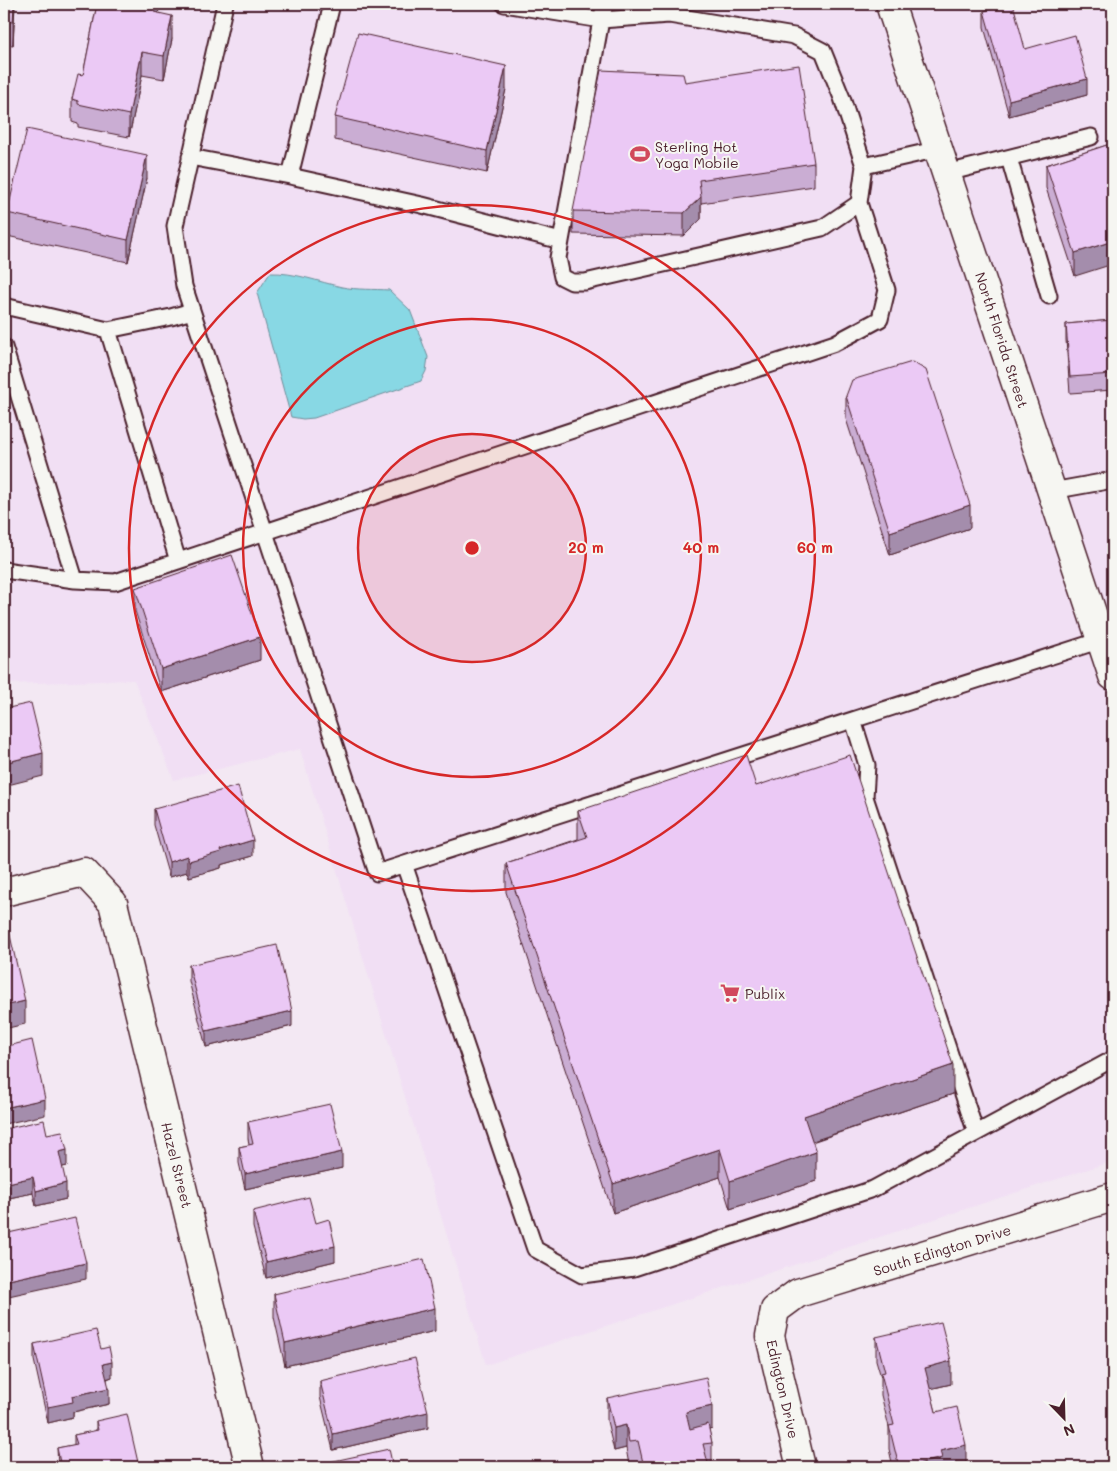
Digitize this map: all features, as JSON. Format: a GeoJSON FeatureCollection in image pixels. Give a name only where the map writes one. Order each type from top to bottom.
{"type":"FeatureCollection","features":[{"type":"Feature","properties":{"kind":"street","name":"North Florida Street"},"geometry":{"type":"LineString","coordinates":[[890,4],[1113,676]]}},
{"type":"Feature","properties":{"kind":"street","name":"Hazel Street"},"geometry":{"type":"LineString","coordinates":[[4,892],[84,872],[113,903],[250,1467]]}},
{"type":"Feature","properties":{"kind":"street","name":"South Edington Drive"},"geometry":{"type":"LineString","coordinates":[[774,1310],[798,1294],[1113,1197]]}},
{"type":"Feature","properties":{"kind":"street","name":"Edington Drive"},"geometry":{"type":"LineString","coordinates":[[774,1310],[770,1336],[800,1467]]}},
{"type":"Feature","properties":{"kind":"lane"},"geometry":{"type":"LineString","coordinates":[[225,4],[175,226],[184,286],[377,873],[1101,640]]}},
{"type":"Feature","properties":{"kind":"lane"},"geometry":{"type":"LineString","coordinates":[[290,176],[332,4]]}},
{"type":"Feature","properties":{"kind":"lane"},"geometry":{"type":"LineString","coordinates":[[4,570],[75,580],[115,582],[835,343],[880,319],[888,290],[859,203],[864,166],[842,98],[823,51],[794,36],[669,16],[601,20],[504,4]]}},
{"type":"Feature","properties":{"kind":"lane"},"geometry":{"type":"LineString","coordinates":[[605,4],[558,258],[562,277],[572,282],[585,282],[822,228],[859,203]]}},
{"type":"Feature","properties":{"kind":"lane"},"geometry":{"type":"LineString","coordinates":[[864,166],[1009,158],[1091,137]]}},
{"type":"Feature","properties":{"kind":"lane"},"geometry":{"type":"LineString","coordinates":[[190,157],[290,176],[422,205],[561,241]]}},
{"type":"Feature","properties":{"kind":"lane"},"geometry":{"type":"LineString","coordinates":[[1009,158],[1049,296]]}},
{"type":"Feature","properties":{"kind":"lane"},"geometry":{"type":"LineString","coordinates":[[4,306],[108,330],[192,311]]}},
{"type":"Feature","properties":{"kind":"lane"},"geometry":{"type":"LineString","coordinates":[[108,330],[178,561]]}},
{"type":"Feature","properties":{"kind":"lane"},"geometry":{"type":"LineString","coordinates":[[4,347],[75,580]]}},
{"type":"Feature","properties":{"kind":"lane"},"geometry":{"type":"LineString","coordinates":[[1052,491],[1113,480]]}},
{"type":"Feature","properties":{"kind":"lane"},"geometry":{"type":"LineString","coordinates":[[853,720],[867,765],[865,798],[976,1133]]}},
{"type":"Feature","properties":{"kind":"lane"},"geometry":{"type":"LineString","coordinates":[[404,864],[535,1249],[582,1275],[634,1268],[873,1189],[1113,1059]]}},
{"type":"Feature","properties":{"kind":"shaded area"},"geometry":{"type":"Polygon","coordinates":[[[4,4],[1113,4],[1113,1161],[486,1365],[300,749],[174,780],[134,680],[4,684],[4,4]]]}},
{"type":"Feature","properties":{"kind":"water"},"geometry":{"type":"Polygon","coordinates":[[[270,273],[297,276],[348,288],[389,290],[410,310],[428,357],[426,371],[421,381],[314,418],[291,417],[257,293],[270,273]]]}},
{"type":"Feature","properties":{"kind":"building"},"geometry":{"type":"Polygon","coordinates":[[[4,4],[14,4],[13,22],[4,21],[4,4]]]}},
{"type":"Feature","properties":{"kind":"building"},"geometry":{"type":"Polygon","coordinates":[[[97,4],[156,4],[154,12],[172,16],[164,56],[142,52],[129,115],[78,104],[78,101],[72,99],[78,74],[83,75],[97,4]]]}},
{"type":"Feature","properties":{"kind":"building"},"geometry":{"type":"Polygon","coordinates":[[[1013,4],[1025,49],[1075,35],[1087,79],[1009,100],[984,11],[1013,4]]]}},
{"type":"Feature","properties":{"kind":"building"},"geometry":{"type":"Polygon","coordinates":[[[358,33],[506,66],[487,151],[335,117],[358,33]]]}},
{"type":"Feature","properties":{"kind":"building"},"geometry":{"type":"Polygon","coordinates":[[[799,65],[814,163],[699,180],[701,197],[684,213],[573,211],[601,70],[683,74],[685,82],[799,65]]]}},
{"type":"Feature","properties":{"kind":"building"},"geometry":{"type":"Polygon","coordinates":[[[27,129],[147,155],[128,240],[7,213],[27,129]]]}},
{"type":"Feature","properties":{"kind":"building"},"geometry":{"type":"Polygon","coordinates":[[[1113,143],[1113,241],[1075,253],[1046,165],[1113,143]]]}},
{"type":"Feature","properties":{"kind":"building"},"geometry":{"type":"Polygon","coordinates":[[[1113,320],[1113,374],[1070,377],[1066,324],[1113,320]]]}},
{"type":"Feature","properties":{"kind":"building"},"geometry":{"type":"Polygon","coordinates":[[[912,362],[926,370],[970,505],[890,532],[846,396],[852,380],[912,362]]]}},
{"type":"Feature","properties":{"kind":"building"},"geometry":{"type":"Polygon","coordinates":[[[232,555],[260,637],[161,669],[135,588],[232,555]]]}},
{"type":"Feature","properties":{"kind":"building"},"geometry":{"type":"Polygon","coordinates":[[[31,703],[43,753],[4,763],[4,709],[31,703]]]}},
{"type":"Feature","properties":{"kind":"building","name":"Publix"},"geometry":{"type":"Polygon","coordinates":[[[746,755],[756,786],[850,755],[953,1065],[804,1116],[816,1152],[730,1181],[720,1149],[613,1184],[506,863],[587,837],[578,811],[746,755]]]}},
{"type":"Feature","properties":{"kind":"building"},"geometry":{"type":"Polygon","coordinates":[[[238,786],[253,840],[189,861],[187,856],[169,862],[154,809],[238,786]]]}},
{"type":"Feature","properties":{"kind":"building"},"geometry":{"type":"Polygon","coordinates":[[[9,931],[25,1001],[4,1006],[4,932],[9,931]]]}},
{"type":"Feature","properties":{"kind":"building"},"geometry":{"type":"Polygon","coordinates":[[[277,945],[292,1011],[206,1031],[189,965],[277,945]]]}},
{"type":"Feature","properties":{"kind":"building"},"geometry":{"type":"Polygon","coordinates":[[[32,1040],[45,1099],[4,1108],[4,1047],[32,1040]]]}},
{"type":"Feature","properties":{"kind":"building"},"geometry":{"type":"Polygon","coordinates":[[[330,1104],[342,1152],[245,1174],[239,1147],[253,1144],[248,1122],[330,1104]]]}},
{"type":"Feature","properties":{"kind":"building"},"geometry":{"type":"Polygon","coordinates":[[[44,1120],[47,1134],[62,1131],[67,1150],[59,1152],[66,1183],[36,1191],[33,1177],[4,1184],[4,1129],[44,1120]]]}},
{"type":"Feature","properties":{"kind":"building"},"geometry":{"type":"Polygon","coordinates":[[[309,1197],[316,1223],[329,1219],[335,1246],[266,1262],[253,1211],[309,1197]]]}},
{"type":"Feature","properties":{"kind":"building"},"geometry":{"type":"Polygon","coordinates":[[[75,1218],[86,1263],[4,1281],[4,1234],[75,1218]]]}},
{"type":"Feature","properties":{"kind":"building"},"geometry":{"type":"Polygon","coordinates":[[[424,1259],[435,1308],[285,1343],[274,1294],[424,1259]]]}},
{"type":"Feature","properties":{"kind":"building"},"geometry":{"type":"Polygon","coordinates":[[[941,1322],[951,1361],[925,1368],[936,1412],[957,1407],[966,1445],[940,1451],[942,1458],[899,1467],[889,1426],[894,1425],[881,1373],[885,1372],[876,1337],[941,1322]]]}},
{"type":"Feature","properties":{"kind":"building"},"geometry":{"type":"Polygon","coordinates":[[[96,1330],[101,1349],[109,1347],[112,1362],[103,1364],[109,1388],[72,1396],[73,1402],[48,1407],[34,1344],[96,1330]]]}},
{"type":"Feature","properties":{"kind":"building"},"geometry":{"type":"Polygon","coordinates":[[[415,1358],[428,1412],[333,1434],[320,1381],[415,1358]]]}},
{"type":"Feature","properties":{"kind":"building"},"geometry":{"type":"Polygon","coordinates":[[[706,1377],[712,1406],[686,1412],[690,1429],[708,1424],[712,1443],[703,1444],[709,1467],[644,1467],[638,1441],[629,1442],[626,1425],[614,1428],[607,1398],[706,1377]]]}},
{"type":"Feature","properties":{"kind":"building"},"geometry":{"type":"Polygon","coordinates":[[[127,1414],[139,1467],[61,1467],[57,1448],[77,1444],[74,1435],[98,1430],[96,1421],[127,1414]]]}},
{"type":"Feature","properties":{"kind":"building"},"geometry":{"type":"Polygon","coordinates":[[[389,1449],[393,1467],[321,1467],[320,1464],[389,1449]]]}},
{"type":"Feature","properties":{"kind":"place","name":"Sterling Hot Yoga Mobile"},"geometry":{"type":"Point","coordinates":[640,154]}},
{"type":"Feature","properties":{"kind":"place","name":"Publix"},"geometry":{"type":"Point","coordinates":[730,993]}}]}
